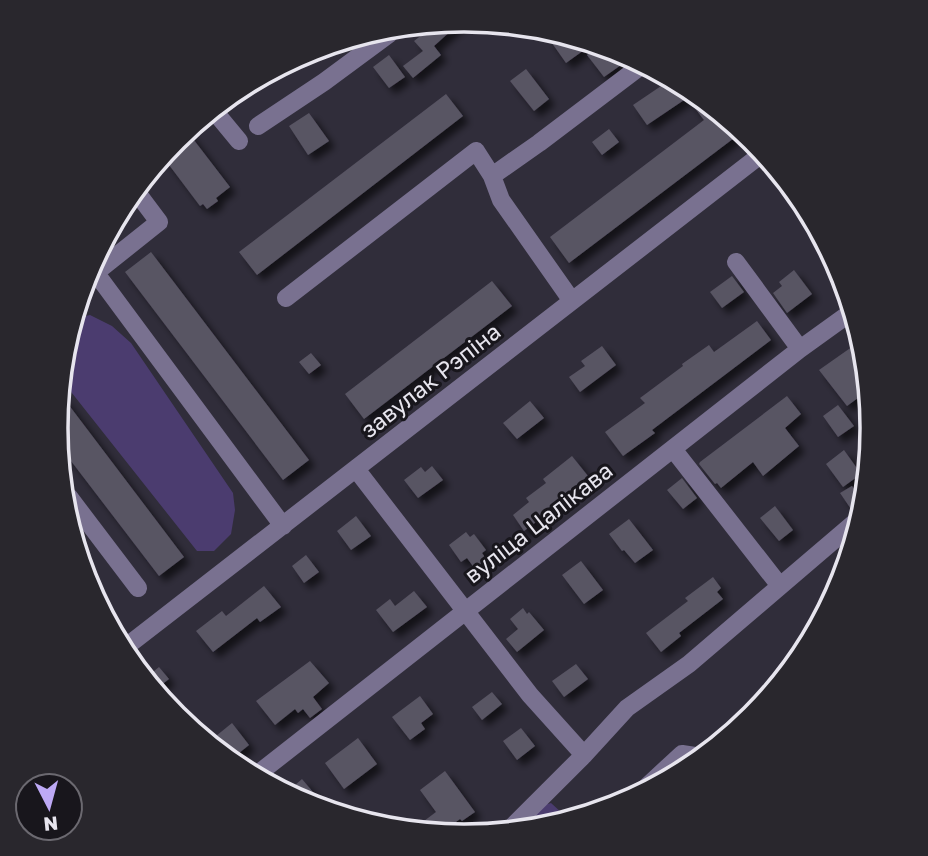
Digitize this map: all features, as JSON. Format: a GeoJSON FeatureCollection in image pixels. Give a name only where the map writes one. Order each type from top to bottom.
{"type":"FeatureCollection","features":[{"type":"Feature","properties":{"kind":"street"},"geometry":{"type":"LineString","coordinates":[[258,126],[380,41]]}},
{"type":"Feature","properties":{"kind":"street"},"geometry":{"type":"LineString","coordinates":[[492,176],[635,70]]}},
{"type":"Feature","properties":{"kind":"street"},"geometry":{"type":"LineString","coordinates":[[219,117],[239,141]]}},
{"type":"Feature","properties":{"kind":"street"},"geometry":{"type":"LineString","coordinates":[[286,298],[475,151],[492,176],[501,200],[572,301]]}},
{"type":"Feature","properties":{"kind":"street","name":"завулак Рэпіна"},"geometry":{"type":"LineString","coordinates":[[131,643],[755,159]]}},
{"type":"Feature","properties":{"kind":"street"},"geometry":{"type":"LineString","coordinates":[[102,268],[159,222],[141,198]]}},
{"type":"Feature","properties":{"kind":"street"},"geometry":{"type":"LineString","coordinates":[[736,262],[800,349]]}},
{"type":"Feature","properties":{"kind":"street"},"geometry":{"type":"LineString","coordinates":[[95,284],[283,526]]}},
{"type":"Feature","properties":{"kind":"street","name":"вуліца Цалікава"},"geometry":{"type":"LineString","coordinates":[[263,769],[844,317]]}},
{"type":"Feature","properties":{"kind":"street"},"geometry":{"type":"LineString","coordinates":[[673,449],[780,586]]}},
{"type":"Feature","properties":{"kind":"street"},"geometry":{"type":"LineString","coordinates":[[356,469],[530,695],[584,755]]}},
{"type":"Feature","properties":{"kind":"street"},"geometry":{"type":"LineString","coordinates":[[75,505],[138,589]]}},
{"type":"Feature","properties":{"kind":"street"},"geometry":{"type":"LineString","coordinates":[[518,821],[627,708],[689,664],[848,528]]}},
{"type":"Feature","properties":{"kind":"street"},"geometry":{"type":"LineString","coordinates":[[666,768],[682,754],[688,755]]}},
{"type":"Feature","properties":{"kind":"shaded area"},"geometry":{"type":"Polygon","coordinates":[[[90,315],[112,326],[131,343],[233,493],[235,510],[231,534],[214,551],[197,551],[69,390],[84,316],[90,315]]]}},
{"type":"Feature","properties":{"kind":"shaded area"},"geometry":{"type":"Polygon","coordinates":[[[551,803],[561,812],[523,820],[537,807],[551,803]]]}},
{"type":"Feature","properties":{"kind":"building"},"geometry":{"type":"Polygon","coordinates":[[[450,32],[434,46],[441,55],[413,78],[403,66],[423,51],[414,41],[424,34],[450,32]]]}},
{"type":"Feature","properties":{"kind":"building"},"geometry":{"type":"Polygon","coordinates":[[[551,41],[583,50],[566,63],[551,41]]]}},
{"type":"Feature","properties":{"kind":"building"},"geometry":{"type":"Polygon","coordinates":[[[590,53],[621,65],[604,77],[587,55],[590,53]]]}},
{"type":"Feature","properties":{"kind":"building"},"geometry":{"type":"Polygon","coordinates":[[[389,55],[405,77],[389,88],[373,67],[389,55]]]}},
{"type":"Feature","properties":{"kind":"building"},"geometry":{"type":"Polygon","coordinates":[[[526,69],[549,99],[534,111],[510,81],[526,69]]]}},
{"type":"Feature","properties":{"kind":"building"},"geometry":{"type":"Polygon","coordinates":[[[662,85],[685,99],[647,125],[633,105],[662,85]]]}},
{"type":"Feature","properties":{"kind":"building"},"geometry":{"type":"Polygon","coordinates":[[[446,94],[463,116],[257,275],[239,252],[446,94]]]}},
{"type":"Feature","properties":{"kind":"building"},"geometry":{"type":"Polygon","coordinates":[[[691,103],[734,138],[569,263],[550,237],[704,120],[691,103]]]}},
{"type":"Feature","properties":{"kind":"building"},"geometry":{"type":"Polygon","coordinates":[[[309,113],[329,141],[308,155],[289,126],[309,113]]]}},
{"type":"Feature","properties":{"kind":"building"},"geometry":{"type":"Polygon","coordinates":[[[609,129],[619,142],[602,155],[592,142],[609,129]]]}},
{"type":"Feature","properties":{"kind":"building"},"geometry":{"type":"Polygon","coordinates":[[[193,139],[230,187],[207,209],[203,204],[200,206],[169,164],[193,139]]]}},
{"type":"Feature","properties":{"kind":"building"},"geometry":{"type":"Polygon","coordinates":[[[151,252],[309,460],[283,480],[125,272],[151,252]]]}},
{"type":"Feature","properties":{"kind":"building"},"geometry":{"type":"Polygon","coordinates":[[[794,270],[812,294],[787,313],[773,293],[782,286],[779,282],[794,270]]]}},
{"type":"Feature","properties":{"kind":"building"},"geometry":{"type":"Polygon","coordinates":[[[732,276],[744,292],[722,308],[710,292],[732,276]]]}},
{"type":"Feature","properties":{"kind":"building"},"geometry":{"type":"Polygon","coordinates":[[[492,281],[512,306],[364,419],[345,394],[492,281]]]}},
{"type":"Feature","properties":{"kind":"building"},"geometry":{"type":"Polygon","coordinates":[[[757,321],[771,340],[652,430],[655,433],[623,456],[605,432],[645,403],[640,398],[683,366],[682,364],[709,345],[714,352],[757,321]]]}},
{"type":"Feature","properties":{"kind":"building"},"geometry":{"type":"Polygon","coordinates":[[[602,346],[616,365],[580,392],[569,377],[585,366],[581,361],[602,346]]]}},
{"type":"Feature","properties":{"kind":"building"},"geometry":{"type":"Polygon","coordinates":[[[852,347],[859,397],[847,406],[819,370],[852,347]]]}},
{"type":"Feature","properties":{"kind":"building"},"geometry":{"type":"Polygon","coordinates":[[[311,353],[321,365],[309,374],[299,362],[311,353]]]}},
{"type":"Feature","properties":{"kind":"building"},"geometry":{"type":"Polygon","coordinates":[[[787,396],[801,414],[785,428],[799,446],[763,476],[753,462],[721,488],[715,484],[700,462],[787,396]]]}},
{"type":"Feature","properties":{"kind":"building"},"geometry":{"type":"Polygon","coordinates":[[[530,401],[544,418],[517,439],[503,423],[530,401]]]}},
{"type":"Feature","properties":{"kind":"building"},"geometry":{"type":"Polygon","coordinates":[[[68,404],[184,557],[159,576],[68,458],[68,404]]]}},
{"type":"Feature","properties":{"kind":"building"},"geometry":{"type":"Polygon","coordinates":[[[838,405],[854,426],[838,437],[823,416],[838,405]]]}},
{"type":"Feature","properties":{"kind":"building"},"geometry":{"type":"Polygon","coordinates":[[[844,450],[858,470],[857,477],[843,487],[826,464],[844,450]]]}},
{"type":"Feature","properties":{"kind":"building"},"geometry":{"type":"Polygon","coordinates":[[[572,456],[588,476],[524,531],[513,515],[529,502],[526,498],[546,483],[543,479],[572,456]]]}},
{"type":"Feature","properties":{"kind":"building"},"geometry":{"type":"Polygon","coordinates":[[[432,466],[443,480],[418,498],[404,480],[421,467],[425,472],[432,466]]]}},
{"type":"Feature","properties":{"kind":"building"},"geometry":{"type":"Polygon","coordinates":[[[682,478],[697,498],[683,509],[667,490],[682,478]]]}},
{"type":"Feature","properties":{"kind":"building"},"geometry":{"type":"Polygon","coordinates":[[[852,486],[855,491],[852,510],[840,493],[852,486]]]}},
{"type":"Feature","properties":{"kind":"building"},"geometry":{"type":"Polygon","coordinates":[[[775,506],[793,530],[779,541],[760,518],[775,506]]]}},
{"type":"Feature","properties":{"kind":"building"},"geometry":{"type":"Polygon","coordinates":[[[356,516],[371,536],[351,550],[337,531],[356,516]]]}},
{"type":"Feature","properties":{"kind":"building"},"geometry":{"type":"Polygon","coordinates":[[[629,519],[653,550],[635,563],[609,534],[629,519]]]}},
{"type":"Feature","properties":{"kind":"building"},"geometry":{"type":"Polygon","coordinates":[[[466,532],[470,537],[474,534],[486,550],[482,553],[487,560],[475,569],[467,558],[461,562],[449,545],[466,532]]]}},
{"type":"Feature","properties":{"kind":"building"},"geometry":{"type":"Polygon","coordinates":[[[306,555],[319,572],[304,583],[292,566],[306,555]]]}},
{"type":"Feature","properties":{"kind":"building"},"geometry":{"type":"Polygon","coordinates":[[[581,561],[603,590],[584,604],[562,575],[581,561]]]}},
{"type":"Feature","properties":{"kind":"building"},"geometry":{"type":"Polygon","coordinates":[[[713,577],[721,588],[717,592],[723,599],[679,633],[681,636],[661,652],[646,633],[688,601],[685,598],[713,577]]]}},
{"type":"Feature","properties":{"kind":"building"},"geometry":{"type":"Polygon","coordinates":[[[264,586],[281,607],[260,622],[257,618],[213,652],[196,631],[222,611],[226,616],[264,586]]]}},
{"type":"Feature","properties":{"kind":"building"},"geometry":{"type":"Polygon","coordinates":[[[414,591],[427,607],[393,632],[376,610],[390,599],[395,606],[414,591]]]}},
{"type":"Feature","properties":{"kind":"building"},"geometry":{"type":"Polygon","coordinates":[[[523,608],[544,630],[517,652],[506,639],[518,629],[510,619],[523,608]]]}},
{"type":"Feature","properties":{"kind":"building"},"geometry":{"type":"Polygon","coordinates":[[[310,661],[329,683],[313,697],[322,709],[310,718],[303,709],[298,713],[295,709],[275,725],[256,701],[310,661]]]}},
{"type":"Feature","properties":{"kind":"building"},"geometry":{"type":"Polygon","coordinates":[[[576,664],[588,679],[564,697],[552,681],[576,664]]]}},
{"type":"Feature","properties":{"kind":"building"},"geometry":{"type":"Polygon","coordinates":[[[159,667],[169,679],[162,684],[152,673],[159,667]]]}},
{"type":"Feature","properties":{"kind":"building"},"geometry":{"type":"Polygon","coordinates":[[[492,692],[502,704],[482,720],[472,707],[492,692]]]}},
{"type":"Feature","properties":{"kind":"building"},"geometry":{"type":"Polygon","coordinates":[[[420,696],[433,714],[421,723],[425,729],[410,740],[392,717],[420,696]]]}},
{"type":"Feature","properties":{"kind":"building"},"geometry":{"type":"Polygon","coordinates":[[[232,723],[249,745],[238,754],[216,736],[232,723]]]}},
{"type":"Feature","properties":{"kind":"building"},"geometry":{"type":"Polygon","coordinates":[[[521,728],[535,746],[517,760],[503,741],[521,728]]]}},
{"type":"Feature","properties":{"kind":"building"},"geometry":{"type":"Polygon","coordinates":[[[358,738],[377,764],[344,789],[325,763],[358,738]]]}},
{"type":"Feature","properties":{"kind":"building"},"geometry":{"type":"Polygon","coordinates":[[[445,771],[475,812],[453,824],[422,822],[436,812],[420,790],[445,771]]]}},
{"type":"Feature","properties":{"kind":"building"},"geometry":{"type":"Polygon","coordinates":[[[302,779],[316,795],[312,794],[294,786],[302,779]]]}}]}
